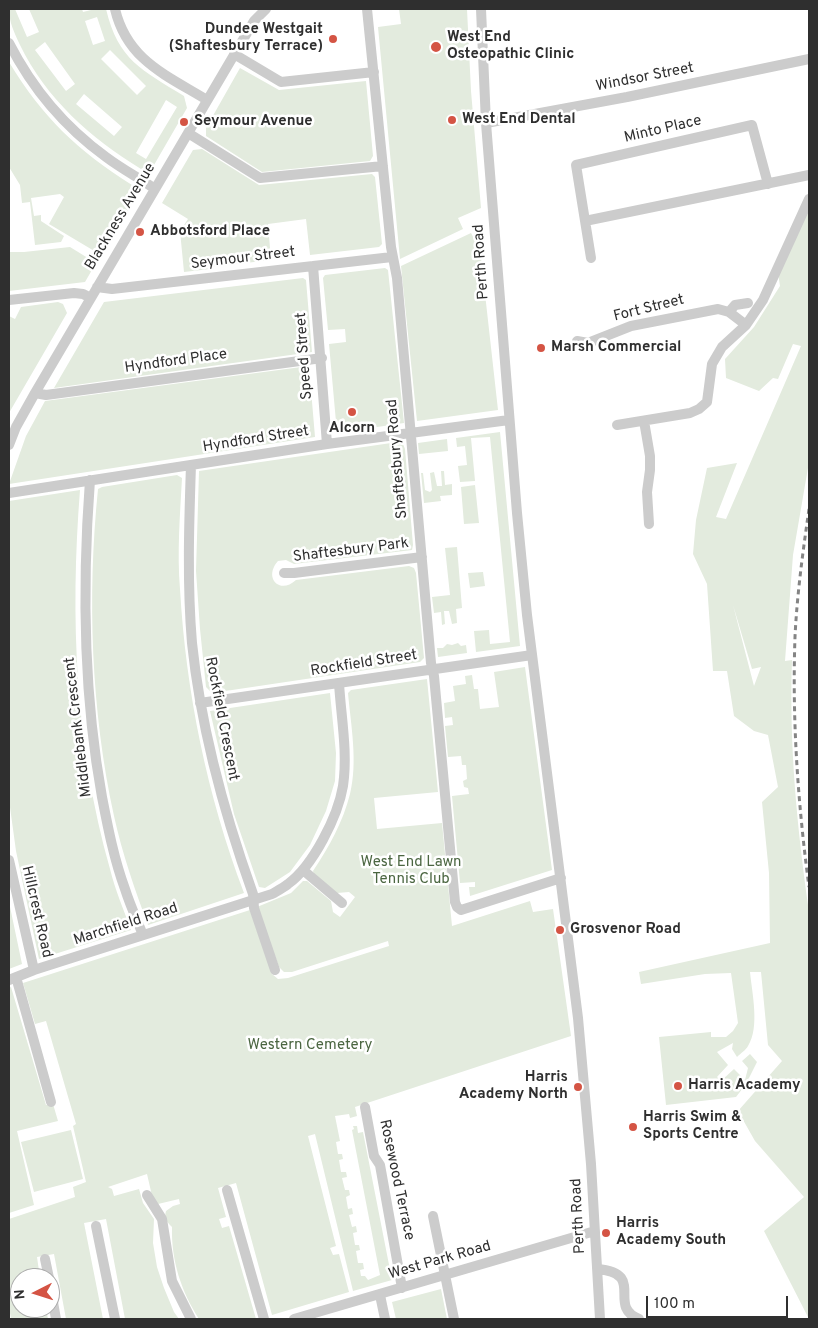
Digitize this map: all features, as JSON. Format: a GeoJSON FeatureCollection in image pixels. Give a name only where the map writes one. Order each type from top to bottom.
{"type":"FeatureCollection","features":[{"type":"Feature","properties":{"kind":"street"},"geometry":{"type":"LineString","coordinates":[[115,9],[124,36],[135,52],[150,66],[208,100]]}},
{"type":"Feature","properties":{"kind":"street","name":"Shaftesbury Road"},"geometry":{"type":"LineString","coordinates":[[367,9],[392,257],[397,278],[432,669],[457,908],[461,910],[561,878]]}},
{"type":"Feature","properties":{"kind":"street","name":"Perth Road"},"geometry":{"type":"LineString","coordinates":[[481,9],[486,123],[517,513],[532,655],[578,1018],[591,1164],[600,1319]]}},
{"type":"Feature","properties":{"kind":"street","name":"Blackness Avenue"},"geometry":{"type":"LineString","coordinates":[[9,445],[16,427],[35,393],[261,10]]}},
{"type":"Feature","properties":{"kind":"street"},"geometry":{"type":"LineString","coordinates":[[9,43],[17,59],[40,92],[84,140],[107,158],[155,189]]}},
{"type":"Feature","properties":{"kind":"street"},"geometry":{"type":"LineString","coordinates":[[234,54],[281,82],[374,72]]}},
{"type":"Feature","properties":{"kind":"street","name":"Windsor Street"},"geometry":{"type":"LineString","coordinates":[[486,123],[627,97],[809,59]]}},
{"type":"Feature","properties":{"kind":"street","name":"Minto Place"},"geometry":{"type":"LineString","coordinates":[[591,258],[576,165],[752,125],[768,184]]}},
{"type":"Feature","properties":{"kind":"street"},"geometry":{"type":"LineString","coordinates":[[188,133],[260,178],[383,166]]}},
{"type":"Feature","properties":{"kind":"street"},"geometry":{"type":"LineString","coordinates":[[585,221],[809,175]]}},
{"type":"Feature","properties":{"kind":"street"},"geometry":{"type":"LineString","coordinates":[[617,425],[690,413],[699,409],[707,402],[712,364],[722,347],[746,325],[763,300],[809,199]]}},
{"type":"Feature","properties":{"kind":"street","name":"Seymour Street"},"geometry":{"type":"LineString","coordinates":[[98,287],[112,290],[392,257]]}},
{"type":"Feature","properties":{"kind":"street","name":"Speed Street"},"geometry":{"type":"LineString","coordinates":[[313,266],[322,358],[322,390],[327,444]]}},
{"type":"Feature","properties":{"kind":"street"},"geometry":{"type":"LineString","coordinates":[[9,300],[74,293],[83,294],[91,298]]}},
{"type":"Feature","properties":{"kind":"street","name":"Fort Street"},"geometry":{"type":"LineString","coordinates":[[577,341],[588,343],[631,326],[718,309],[729,312],[735,305],[748,303]]}},
{"type":"Feature","properties":{"kind":"street"},"geometry":{"type":"LineString","coordinates":[[729,312],[746,325]]}},
{"type":"Feature","properties":{"kind":"street","name":"Hyndford Place"},"geometry":{"type":"LineString","coordinates":[[35,393],[46,395],[322,358]]}},
{"type":"Feature","properties":{"kind":"street","name":"Hyndford Street"},"geometry":{"type":"LineString","coordinates":[[9,493],[327,444],[509,420]]}},
{"type":"Feature","properties":{"kind":"street"},"geometry":{"type":"LineString","coordinates":[[644,421],[650,456],[647,492],[650,524]]}},
{"type":"Feature","properties":{"kind":"street","name":"Rockfield Crescent"},"geometry":{"type":"LineString","coordinates":[[191,465],[189,587],[192,643],[200,703],[223,804],[253,894],[254,908],[275,970]]}},
{"type":"Feature","properties":{"kind":"street","name":"Middlebank Crescent"},"geometry":{"type":"LineString","coordinates":[[90,480],[84,591],[89,707],[96,766],[109,831],[125,889],[143,935]]}},
{"type":"Feature","properties":{"kind":"street","name":"Shaftesbury Park"},"geometry":{"type":"LineString","coordinates":[[284,573],[294,574],[422,558]]}},
{"type":"Feature","properties":{"kind":"street","name":"Rockfield Street"},"geometry":{"type":"LineString","coordinates":[[200,703],[532,655]]}},
{"type":"Feature","properties":{"kind":"street","name":"Marchfield Road"},"geometry":{"type":"LineString","coordinates":[[12,978],[272,894],[289,884],[303,870],[318,849],[332,822],[343,787],[344,752],[339,683]]}},
{"type":"Feature","properties":{"kind":"street","name":"Hillcrest Road"},"geometry":{"type":"LineString","coordinates":[[9,860],[34,970]]}},
{"type":"Feature","properties":{"kind":"street"},"geometry":{"type":"LineString","coordinates":[[303,870],[342,903]]}},
{"type":"Feature","properties":{"kind":"street"},"geometry":{"type":"LineString","coordinates":[[12,978],[51,1102]]}},
{"type":"Feature","properties":{"kind":"street","name":"Rosewood Terrace"},"geometry":{"type":"LineString","coordinates":[[365,1107],[374,1156],[380,1165],[402,1288]]}},
{"type":"Feature","properties":{"kind":"street"},"geometry":{"type":"LineString","coordinates":[[227,1190],[264,1319]]}},
{"type":"Feature","properties":{"kind":"street"},"geometry":{"type":"LineString","coordinates":[[147,1195],[162,1219],[172,1281],[192,1319]]}},
{"type":"Feature","properties":{"kind":"street"},"geometry":{"type":"LineString","coordinates":[[433,1216],[454,1319]]}},
{"type":"Feature","properties":{"kind":"street"},"geometry":{"type":"LineString","coordinates":[[96,1226],[115,1319]]}},
{"type":"Feature","properties":{"kind":"street","name":"West Park Road"},"geometry":{"type":"LineString","coordinates":[[294,1319],[307,1318],[380,1294],[594,1231]]}},
{"type":"Feature","properties":{"kind":"street"},"geometry":{"type":"LineString","coordinates":[[46,1259],[47,1268]]}},
{"type":"Feature","properties":{"kind":"street"},"geometry":{"type":"LineString","coordinates":[[597,1267],[614,1271],[619,1275],[623,1280],[626,1310],[639,1319]]}},
{"type":"Feature","properties":{"kind":"street"},"geometry":{"type":"LineString","coordinates":[[380,1294],[385,1319]]}},
{"type":"Feature","properties":{"kind":"green space"},"geometry":{"type":"Polygon","coordinates":[[[9,9],[15,9],[27,37],[39,32],[29,9],[82,9],[83,12],[106,9],[117,40],[125,52],[134,62],[156,79],[184,96],[187,108],[154,165],[141,169],[105,144],[72,116],[43,83],[31,65],[20,45],[9,9]],[[97,17],[85,21],[93,45],[105,41],[97,17]],[[45,42],[35,50],[66,91],[75,84],[45,42]],[[110,50],[101,59],[137,95],[146,86],[110,50]],[[84,94],[76,104],[114,136],[122,127],[84,94]],[[166,100],[136,153],[146,159],[177,107],[166,100]]]}},
{"type":"Feature","properties":{"kind":"green space"},"geometry":{"type":"Polygon","coordinates":[[[399,9],[467,9],[471,91],[481,208],[458,218],[463,229],[400,259],[378,27],[401,24],[399,9]]]}},
{"type":"Feature","properties":{"kind":"green space"},"geometry":{"type":"Polygon","coordinates":[[[9,62],[35,100],[63,131],[94,159],[132,185],[136,197],[101,255],[49,224],[64,197],[60,194],[31,198],[34,216],[41,215],[41,221],[64,236],[61,242],[35,245],[30,202],[22,203],[20,185],[9,167],[9,62]]]}},
{"type":"Feature","properties":{"kind":"green space"},"geometry":{"type":"Polygon","coordinates":[[[240,68],[279,90],[366,81],[373,156],[370,161],[262,172],[206,136],[206,128],[240,68]]]}},
{"type":"Feature","properties":{"kind":"green space"},"geometry":{"type":"Polygon","coordinates":[[[202,149],[259,185],[372,174],[375,177],[382,244],[379,247],[310,255],[306,219],[268,224],[271,260],[184,272],[180,231],[188,219],[162,203],[193,150],[202,149]]]}},
{"type":"Feature","properties":{"kind":"green space"},"geometry":{"type":"Polygon","coordinates":[[[809,205],[809,462],[793,555],[785,661],[792,660],[791,692],[795,786],[809,912],[809,1319],[764,1231],[804,1197],[755,1141],[738,1111],[782,1061],[768,1045],[761,972],[750,972],[754,1029],[748,1046],[737,1057],[732,1049],[733,1043],[717,1052],[728,1065],[717,1077],[721,1081],[734,1069],[745,1080],[748,1068],[742,1061],[750,1054],[757,1062],[746,1084],[736,1097],[666,1105],[659,1037],[711,1032],[711,1037],[726,1037],[733,1031],[738,1023],[731,973],[705,974],[641,984],[639,972],[770,943],[769,873],[762,802],[778,787],[768,735],[754,731],[734,716],[727,671],[713,671],[707,584],[693,554],[696,520],[707,468],[737,463],[716,517],[726,519],[801,346],[793,344],[778,379],[773,378],[759,391],[726,378],[725,359],[754,327],[780,286],[778,273],[809,205]],[[733,605],[754,686],[761,667],[752,669],[733,605]]]}},
{"type":"Feature","properties":{"kind":"green space"},"geometry":{"type":"Polygon","coordinates":[[[471,233],[480,249],[498,410],[417,421],[401,266],[471,233]]]}},
{"type":"Feature","properties":{"kind":"green space"},"geometry":{"type":"Polygon","coordinates":[[[70,247],[96,263],[85,282],[9,291],[9,252],[70,247]]]}},
{"type":"Feature","properties":{"kind":"green space"},"geometry":{"type":"Polygon","coordinates":[[[385,268],[388,270],[404,423],[337,433],[329,344],[346,342],[345,329],[328,330],[323,278],[325,275],[385,268]]]}},
{"type":"Feature","properties":{"kind":"green space"},"geometry":{"type":"Polygon","coordinates":[[[303,278],[306,280],[312,352],[54,388],[104,302],[303,278]]]}},
{"type":"Feature","properties":{"kind":"green space"},"geometry":{"type":"Polygon","coordinates":[[[58,302],[63,304],[67,313],[9,413],[9,316],[15,319],[21,307],[58,302]]]}},
{"type":"Feature","properties":{"kind":"green space"},"geometry":{"type":"Polygon","coordinates":[[[309,366],[315,437],[9,484],[26,436],[45,401],[309,366]]]}},
{"type":"Feature","properties":{"kind":"green space"},"geometry":{"type":"Polygon","coordinates":[[[500,432],[520,646],[476,652],[474,631],[489,630],[490,644],[510,642],[490,437],[471,438],[475,481],[460,482],[458,466],[467,465],[465,446],[457,447],[456,438],[500,432]]]}},
{"type":"Feature","properties":{"kind":"green space"},"geometry":{"type":"Polygon","coordinates":[[[447,439],[448,451],[419,454],[418,443],[447,439]]]}},
{"type":"Feature","properties":{"kind":"green space"},"geometry":{"type":"Polygon","coordinates":[[[398,442],[403,444],[405,449],[412,550],[294,564],[286,560],[278,561],[272,573],[275,582],[284,586],[296,580],[409,566],[414,568],[424,658],[420,662],[212,693],[206,687],[196,571],[199,471],[398,442]]]}},
{"type":"Feature","properties":{"kind":"green space"},"geometry":{"type":"Polygon","coordinates":[[[441,471],[444,471],[445,485],[452,484],[452,495],[440,496],[441,501],[424,503],[421,473],[423,473],[425,490],[430,492],[432,490],[430,473],[434,472],[437,486],[442,486],[441,471]]]}},
{"type":"Feature","properties":{"kind":"green space"},"geometry":{"type":"Polygon","coordinates":[[[177,475],[182,478],[179,575],[187,667],[193,705],[200,743],[219,819],[244,893],[148,925],[117,830],[100,735],[93,653],[92,612],[95,530],[98,489],[177,475]]]}},
{"type":"Feature","properties":{"kind":"green space"},"geometry":{"type":"Polygon","coordinates":[[[475,485],[479,523],[464,524],[461,487],[475,485]]]}},
{"type":"Feature","properties":{"kind":"green space"},"geometry":{"type":"Polygon","coordinates":[[[80,490],[77,538],[76,633],[82,729],[98,823],[114,885],[131,930],[39,959],[16,851],[9,800],[9,501],[80,490]]]}},
{"type":"Feature","properties":{"kind":"green space"},"geometry":{"type":"Polygon","coordinates":[[[457,547],[462,608],[456,609],[457,623],[452,624],[449,611],[444,611],[445,624],[442,625],[441,612],[434,613],[432,597],[450,595],[445,548],[457,547]]]}},
{"type":"Feature","properties":{"kind":"green space"},"geometry":{"type":"Polygon","coordinates":[[[483,572],[485,586],[470,588],[468,573],[483,572]]]}},
{"type":"Feature","properties":{"kind":"green space"},"geometry":{"type":"Polygon","coordinates":[[[458,643],[461,646],[466,645],[467,653],[438,657],[437,648],[443,648],[447,644],[458,643]]]}},
{"type":"Feature","properties":{"kind":"green space"},"geometry":{"type":"Polygon","coordinates":[[[525,667],[552,870],[470,896],[469,887],[475,887],[475,882],[460,883],[452,796],[469,794],[468,788],[464,787],[463,781],[467,779],[466,765],[462,765],[461,756],[448,757],[445,726],[453,725],[452,717],[445,718],[444,703],[455,701],[453,686],[466,684],[465,676],[472,675],[474,689],[478,689],[480,709],[499,707],[494,672],[525,667]]]}},
{"type":"Feature","properties":{"kind":"green space"},"geometry":{"type":"Polygon","coordinates":[[[427,679],[438,792],[374,798],[377,829],[442,823],[452,926],[530,901],[533,912],[553,909],[571,1036],[355,1107],[357,1116],[350,1118],[349,1114],[335,1116],[340,1141],[336,1142],[338,1154],[342,1154],[343,1159],[339,1160],[341,1172],[346,1172],[347,1177],[342,1178],[345,1190],[349,1190],[350,1195],[346,1197],[348,1209],[352,1208],[353,1214],[349,1215],[352,1227],[356,1226],[357,1232],[353,1233],[355,1245],[359,1245],[360,1250],[356,1251],[358,1263],[363,1263],[364,1269],[360,1270],[361,1276],[365,1276],[368,1280],[380,1275],[352,1130],[354,1129],[353,1126],[357,1126],[358,1133],[363,1132],[392,1280],[353,1291],[315,1134],[308,1136],[336,1246],[330,1248],[333,1255],[339,1254],[349,1292],[272,1315],[236,1183],[218,1188],[226,1217],[219,1219],[222,1228],[229,1226],[256,1319],[199,1319],[178,1275],[173,1251],[172,1227],[165,1218],[166,1211],[180,1204],[179,1199],[158,1204],[153,1200],[147,1174],[108,1187],[112,1189],[114,1196],[139,1189],[143,1203],[154,1219],[153,1243],[157,1267],[174,1312],[179,1319],[125,1319],[106,1219],[84,1223],[103,1319],[66,1319],[60,1286],[60,1268],[57,1268],[54,1254],[37,1257],[39,1268],[10,1268],[10,1313],[9,1219],[75,1197],[73,1187],[86,1182],[73,1126],[76,1124],[46,1021],[35,1024],[23,983],[250,910],[272,974],[278,979],[288,978],[389,946],[388,941],[292,972],[284,972],[279,967],[257,907],[291,893],[303,881],[307,881],[331,901],[333,912],[340,917],[355,897],[349,892],[337,893],[314,874],[313,871],[335,834],[350,794],[354,757],[348,693],[351,690],[427,679]]]}},
{"type":"Feature","properties":{"kind":"green space"},"geometry":{"type":"Polygon","coordinates":[[[330,693],[336,753],[335,781],[326,811],[310,845],[290,872],[265,888],[259,887],[234,814],[210,711],[330,693]]]}},
{"type":"Feature","properties":{"kind":"green space"},"geometry":{"type":"Polygon","coordinates":[[[9,902],[22,964],[9,969],[9,902]]]}},
{"type":"Feature","properties":{"kind":"green space"},"geometry":{"type":"Polygon","coordinates":[[[11,987],[46,1105],[53,1104],[58,1121],[17,1131],[34,1205],[9,1213],[9,988],[11,987]]]}},
{"type":"Feature","properties":{"kind":"green space"},"geometry":{"type":"Polygon","coordinates":[[[71,1130],[83,1179],[34,1192],[21,1142],[71,1130]]]}},
{"type":"Feature","properties":{"kind":"green space"},"geometry":{"type":"Polygon","coordinates":[[[441,1289],[447,1319],[396,1319],[392,1302],[441,1289]]]}},
{"type":"Feature","properties":{"kind":"green space"},"geometry":{"type":"Polygon","coordinates":[[[11,1318],[48,1319],[11,1319],[11,1318]]]}},
{"type":"Feature","properties":{"kind":"railway"},"geometry":{"type":"LineString","coordinates":[[809,509],[797,605],[794,668],[797,762],[809,887]]}},
{"type":"Feature","properties":{"kind":"place","name":"Dundee Westgait (Shaftesbury Terrace)"},"geometry":{"type":"Point","coordinates":[333,39]}},
{"type":"Feature","properties":{"kind":"place","name":"West End Osteopathic Clinic"},"geometry":{"type":"Point","coordinates":[436,47]}},
{"type":"Feature","properties":{"kind":"place","name":"West End Dental"},"geometry":{"type":"Point","coordinates":[452,120]}},
{"type":"Feature","properties":{"kind":"place","name":"Seymour Avenue"},"geometry":{"type":"Point","coordinates":[184,122]}},
{"type":"Feature","properties":{"kind":"place","name":"Abbotsford Place"},"geometry":{"type":"Point","coordinates":[140,232]}},
{"type":"Feature","properties":{"kind":"place","name":"Marsh Commercial"},"geometry":{"type":"Point","coordinates":[541,348]}},
{"type":"Feature","properties":{"kind":"place","name":"Alcorn"},"geometry":{"type":"Point","coordinates":[352,412]}},
{"type":"Feature","properties":{"kind":"place","name":"Grosvenor Road"},"geometry":{"type":"Point","coordinates":[560,930]}},
{"type":"Feature","properties":{"kind":"place","name":"Harris Academy"},"geometry":{"type":"Point","coordinates":[678,1086]}},
{"type":"Feature","properties":{"kind":"place","name":"Harris Academy North"},"geometry":{"type":"Point","coordinates":[578,1087]}},
{"type":"Feature","properties":{"kind":"place","name":"Harris Swim & Sports Centre"},"geometry":{"type":"Point","coordinates":[633,1127]}},
{"type":"Feature","properties":{"kind":"place","name":"Harris Academy South"},"geometry":{"type":"Point","coordinates":[606,1233]}},
{"type":"Feature","properties":{"kind":"park label","name":"West End Lawn Tennis Club"},"geometry":{"type":"Point","coordinates":[411,872]}},
{"type":"Feature","properties":{"kind":"park label","name":"Western Cemetery"},"geometry":{"type":"Point","coordinates":[310,1046]}}]}
